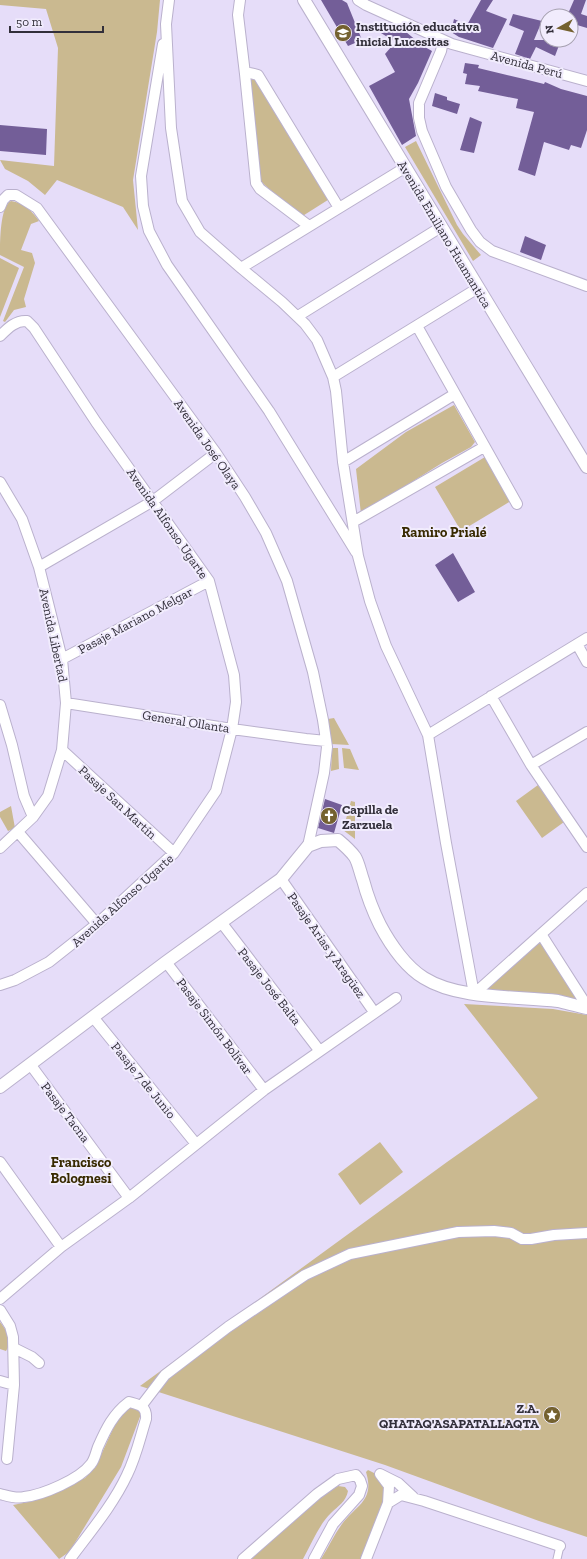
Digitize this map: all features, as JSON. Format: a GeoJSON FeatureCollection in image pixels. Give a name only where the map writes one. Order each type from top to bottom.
{"type":"FeatureCollection","features":[{"type":"Feature","properties":{"kind":"street"},"geometry":{"type":"LineString","coordinates":[[169,0],[141,176],[143,206],[149,231],[167,265],[268,411],[358,556]]}},
{"type":"Feature","properties":{"kind":"street"},"geometry":{"type":"LineString","coordinates":[[240,0],[238,15],[256,183],[260,189],[309,226]]}},
{"type":"Feature","properties":{"kind":"street","name":"Avenida Emiliano Huamantica"},"geometry":{"type":"LineString","coordinates":[[304,0],[587,467]]}},
{"type":"Feature","properties":{"kind":"street","name":"Avenida Perú"},"geometry":{"type":"LineString","coordinates":[[358,0],[443,41],[587,81]]}},
{"type":"Feature","properties":{"kind":"street"},"geometry":{"type":"LineString","coordinates":[[166,24],[171,128],[182,201],[200,232],[298,316],[317,340],[333,377],[336,391],[343,462],[358,556],[370,601],[386,646],[428,735],[474,994]]}},
{"type":"Feature","properties":{"kind":"street"},"geometry":{"type":"LineString","coordinates":[[443,41],[441,51],[420,103],[419,118],[422,131],[446,187],[471,230],[480,242],[492,251],[587,286]]}},
{"type":"Feature","properties":{"kind":"street"},"geometry":{"type":"LineString","coordinates":[[245,74],[250,73],[258,75],[340,208]]}},
{"type":"Feature","properties":{"kind":"street"},"geometry":{"type":"LineString","coordinates":[[241,268],[406,167]]}},
{"type":"Feature","properties":{"kind":"street","name":"Avenida José Olaya"},"geometry":{"type":"LineString","coordinates":[[0,207],[3,200],[8,195],[16,195],[37,208],[216,453],[245,497],[266,534],[287,581],[313,672],[326,741],[326,761],[308,846]]}},
{"type":"Feature","properties":{"kind":"street"},"geometry":{"type":"LineString","coordinates":[[298,316],[441,227]]}},
{"type":"Feature","properties":{"kind":"street"},"geometry":{"type":"LineString","coordinates":[[333,377],[478,288]]}},
{"type":"Feature","properties":{"kind":"street","name":"Avenida Alfonso Ugarte"},"geometry":{"type":"LineString","coordinates":[[0,336],[16,322],[22,320],[27,321],[34,328],[96,422],[209,581],[234,675],[236,702],[232,729],[216,791],[174,853],[97,924],[49,962],[15,980],[0,985]]}},
{"type":"Feature","properties":{"kind":"street"},"geometry":{"type":"LineString","coordinates":[[417,326],[517,504]]}},
{"type":"Feature","properties":{"kind":"street"},"geometry":{"type":"LineString","coordinates":[[343,462],[455,394]]}},
{"type":"Feature","properties":{"kind":"street"},"geometry":{"type":"LineString","coordinates":[[353,522],[484,447]]}},
{"type":"Feature","properties":{"kind":"street"},"geometry":{"type":"LineString","coordinates":[[39,567],[153,501],[216,453]]}},
{"type":"Feature","properties":{"kind":"street","name":"Avenida Libertad"},"geometry":{"type":"LineString","coordinates":[[0,482],[22,519],[39,567],[62,660],[66,702],[62,750],[48,796],[33,817],[18,832],[1,845]]}},
{"type":"Feature","properties":{"kind":"street","name":"Pasaje Mariano Melgar"},"geometry":{"type":"LineString","coordinates":[[62,660],[209,581]]}},
{"type":"Feature","properties":{"kind":"street"},"geometry":{"type":"LineString","coordinates":[[428,735],[587,638]]}},
{"type":"Feature","properties":{"kind":"street"},"geometry":{"type":"LineString","coordinates":[[577,644],[587,662]]}},
{"type":"Feature","properties":{"kind":"street"},"geometry":{"type":"LineString","coordinates":[[491,696],[531,765],[587,847]]}},
{"type":"Feature","properties":{"kind":"street","name":"General Ollanta"},"geometry":{"type":"LineString","coordinates":[[66,702],[232,729],[326,741]]}},
{"type":"Feature","properties":{"kind":"street"},"geometry":{"type":"LineString","coordinates":[[0,705],[12,745],[24,796],[33,817]]}},
{"type":"Feature","properties":{"kind":"street"},"geometry":{"type":"LineString","coordinates":[[531,765],[586,735]]}},
{"type":"Feature","properties":{"kind":"street","name":"Pasaje San Martín"},"geometry":{"type":"LineString","coordinates":[[62,750],[174,853]]}},
{"type":"Feature","properties":{"kind":"street"},"geometry":{"type":"LineString","coordinates":[[18,832],[97,924]]}},
{"type":"Feature","properties":{"kind":"street"},"geometry":{"type":"LineString","coordinates":[[0,1087],[166,962],[281,879],[308,846],[321,841],[338,840],[351,852],[359,864],[363,881],[384,932],[402,958],[423,978],[434,983],[474,994],[558,1001],[587,1007]]}},
{"type":"Feature","properties":{"kind":"street","name":"Pasaje Arias y Aragüez"},"geometry":{"type":"LineString","coordinates":[[281,879],[374,1012]]}},
{"type":"Feature","properties":{"kind":"street"},"geometry":{"type":"LineString","coordinates":[[474,994],[587,893]]}},
{"type":"Feature","properties":{"kind":"street","name":"Pasaje José Balta"},"geometry":{"type":"LineString","coordinates":[[221,922],[319,1050]]}},
{"type":"Feature","properties":{"kind":"street"},"geometry":{"type":"LineString","coordinates":[[541,934],[587,1007]]}},
{"type":"Feature","properties":{"kind":"street","name":"Pasaje Simón Bolívar"},"geometry":{"type":"LineString","coordinates":[[166,962],[264,1090]]}},
{"type":"Feature","properties":{"kind":"street"},"geometry":{"type":"LineString","coordinates":[[0,1299],[61,1247],[129,1198],[264,1090],[319,1050],[396,998]]}},
{"type":"Feature","properties":{"kind":"street","name":"Pasaje 7 de Junio"},"geometry":{"type":"LineString","coordinates":[[93,1017],[196,1144]]}},
{"type":"Feature","properties":{"kind":"street","name":"Pasaje Tacna"},"geometry":{"type":"LineString","coordinates":[[30,1064],[129,1198]]}},
{"type":"Feature","properties":{"kind":"street"},"geometry":{"type":"LineString","coordinates":[[0,1162],[61,1247]]}},
{"type":"Feature","properties":{"kind":"street"},"geometry":{"type":"LineString","coordinates":[[142,1405],[165,1375],[228,1327],[305,1275],[350,1254],[458,1232],[494,1231],[511,1233],[522,1239],[587,1233]]}},
{"type":"Feature","properties":{"kind":"street"},"geometry":{"type":"LineString","coordinates":[[0,1310],[10,1326],[14,1338],[14,1384],[7,1459]]}},
{"type":"Feature","properties":{"kind":"street"},"geometry":{"type":"LineString","coordinates":[[14,1348],[32,1357],[39,1363]]}},
{"type":"Feature","properties":{"kind":"street"},"geometry":{"type":"LineString","coordinates":[[0,1381],[14,1384]]}},
{"type":"Feature","properties":{"kind":"street"},"geometry":{"type":"LineString","coordinates":[[0,1494],[24,1498],[46,1491],[80,1474],[92,1462],[108,1427],[118,1410],[129,1402],[145,1407],[147,1413],[146,1419],[135,1456],[127,1475],[110,1504],[70,1559]]}},
{"type":"Feature","properties":{"kind":"street"},"geometry":{"type":"LineString","coordinates":[[366,1559],[388,1503],[389,1486],[380,1474],[398,1483],[413,1498]]}},
{"type":"Feature","properties":{"kind":"street"},"geometry":{"type":"LineString","coordinates":[[243,1559],[317,1494],[338,1479],[356,1475],[362,1486],[359,1495],[333,1524],[314,1559]]}},
{"type":"Feature","properties":{"kind":"street"},"geometry":{"type":"LineString","coordinates":[[388,1503],[401,1495],[560,1546],[557,1559]]}},
{"type":"Feature","properties":{"kind":"shaded area"},"geometry":{"type":"Polygon","coordinates":[[[0,0],[160,0],[157,32],[133,180],[138,230],[123,207],[57,180],[45,195],[28,181],[5,169],[0,160],[54,166],[58,48],[46,9],[0,5],[0,0]]]}},
{"type":"Feature","properties":{"kind":"shaded area"},"geometry":{"type":"Polygon","coordinates":[[[258,78],[331,198],[301,217],[258,179],[248,80],[258,78]]]}},
{"type":"Feature","properties":{"kind":"shaded area"},"geometry":{"type":"Polygon","coordinates":[[[416,141],[457,225],[481,255],[473,261],[405,147],[416,141]]]}},
{"type":"Feature","properties":{"kind":"shaded area"},"geometry":{"type":"Polygon","coordinates":[[[11,201],[27,208],[39,221],[31,224],[21,250],[32,253],[35,263],[24,299],[26,307],[14,310],[5,322],[3,321],[24,267],[0,255],[3,217],[7,204],[11,201]]]}},
{"type":"Feature","properties":{"kind":"shaded area"},"geometry":{"type":"Polygon","coordinates":[[[0,258],[19,268],[0,317],[0,258]]]}},
{"type":"Feature","properties":{"kind":"shaded area"},"geometry":{"type":"Polygon","coordinates":[[[454,405],[475,442],[471,447],[442,463],[361,514],[356,469],[406,432],[454,405]]]}},
{"type":"Feature","properties":{"kind":"shaded area"},"geometry":{"type":"Polygon","coordinates":[[[485,457],[511,501],[461,531],[435,487],[485,457]]]}},
{"type":"Feature","properties":{"kind":"shaded area"},"geometry":{"type":"Polygon","coordinates":[[[334,718],[349,745],[331,744],[328,719],[334,718]]]}},
{"type":"Feature","properties":{"kind":"shaded area"},"geometry":{"type":"Polygon","coordinates":[[[332,748],[338,748],[339,769],[331,771],[332,748]]]}},
{"type":"Feature","properties":{"kind":"shaded area"},"geometry":{"type":"Polygon","coordinates":[[[342,748],[350,749],[359,770],[344,768],[342,748]]]}},
{"type":"Feature","properties":{"kind":"shaded area"},"geometry":{"type":"Polygon","coordinates":[[[538,785],[564,822],[542,838],[516,801],[538,785]]]}},
{"type":"Feature","properties":{"kind":"shaded area"},"geometry":{"type":"Polygon","coordinates":[[[351,801],[355,802],[355,839],[343,830],[351,801]]]}},
{"type":"Feature","properties":{"kind":"shaded area"},"geometry":{"type":"Polygon","coordinates":[[[11,806],[15,828],[8,831],[0,817],[0,812],[11,806]]]}},
{"type":"Feature","properties":{"kind":"shaded area"},"geometry":{"type":"Polygon","coordinates":[[[541,934],[587,1006],[474,994],[541,934]]]}},
{"type":"Feature","properties":{"kind":"shaded area"},"geometry":{"type":"Polygon","coordinates":[[[464,1004],[553,1009],[587,1015],[587,1537],[385,1465],[140,1386],[447,1162],[538,1098],[464,1004]]]}},
{"type":"Feature","properties":{"kind":"shaded area"},"geometry":{"type":"Polygon","coordinates":[[[380,1142],[403,1172],[360,1205],[338,1174],[380,1142]]]}},
{"type":"Feature","properties":{"kind":"shaded area"},"geometry":{"type":"Polygon","coordinates":[[[0,1322],[7,1332],[9,1339],[6,1351],[0,1349],[0,1322]]]}},
{"type":"Feature","properties":{"kind":"shaded area"},"geometry":{"type":"Polygon","coordinates":[[[139,1406],[141,1414],[121,1467],[69,1552],[59,1559],[13,1505],[33,1501],[85,1478],[96,1466],[117,1420],[126,1407],[139,1406]]]}},
{"type":"Feature","properties":{"kind":"shaded area"},"geometry":{"type":"Polygon","coordinates":[[[368,1470],[379,1476],[383,1483],[384,1492],[375,1529],[362,1559],[321,1559],[342,1524],[363,1502],[368,1490],[366,1472],[368,1470]]]}},
{"type":"Feature","properties":{"kind":"shaded area"},"geometry":{"type":"Polygon","coordinates":[[[338,1486],[345,1487],[348,1491],[347,1495],[341,1504],[322,1523],[303,1559],[251,1559],[304,1511],[338,1486]]]}},
{"type":"Feature","properties":{"kind":"building"},"geometry":{"type":"Polygon","coordinates":[[[321,0],[342,0],[347,3],[362,40],[348,46],[321,0]]]}},
{"type":"Feature","properties":{"kind":"building"},"geometry":{"type":"Polygon","coordinates":[[[481,0],[493,0],[486,11],[507,19],[493,48],[459,37],[451,32],[454,19],[467,25],[481,0]]]}},
{"type":"Feature","properties":{"kind":"building"},"geometry":{"type":"Polygon","coordinates":[[[574,0],[586,0],[581,14],[587,16],[587,28],[579,26],[579,8],[570,8],[574,0]]]}},
{"type":"Feature","properties":{"kind":"building"},"geometry":{"type":"Polygon","coordinates":[[[513,14],[539,20],[539,28],[534,40],[539,40],[539,48],[558,48],[555,56],[536,47],[530,59],[515,54],[524,31],[509,25],[513,14]]]}},
{"type":"Feature","properties":{"kind":"building"},"geometry":{"type":"Polygon","coordinates":[[[393,24],[432,51],[418,83],[409,99],[416,136],[402,145],[369,86],[395,72],[385,54],[397,43],[381,33],[393,24]]]}},
{"type":"Feature","properties":{"kind":"building"},"geometry":{"type":"Polygon","coordinates":[[[465,63],[479,65],[478,68],[544,84],[545,82],[561,89],[587,96],[587,130],[581,148],[571,145],[569,150],[544,142],[535,176],[518,170],[534,112],[516,108],[518,99],[478,91],[480,86],[465,84],[467,74],[463,73],[465,63]]]}},
{"type":"Feature","properties":{"kind":"building"},"geometry":{"type":"Polygon","coordinates":[[[435,93],[447,97],[447,100],[460,104],[457,114],[432,106],[435,93]]]}},
{"type":"Feature","properties":{"kind":"building"},"geometry":{"type":"Polygon","coordinates":[[[470,117],[482,122],[474,153],[460,150],[470,117]]]}},
{"type":"Feature","properties":{"kind":"building"},"geometry":{"type":"Polygon","coordinates":[[[0,125],[47,129],[46,155],[0,151],[0,125]]]}},
{"type":"Feature","properties":{"kind":"building"},"geometry":{"type":"Polygon","coordinates":[[[525,236],[546,245],[541,260],[520,252],[525,236]]]}},
{"type":"Feature","properties":{"kind":"building"},"geometry":{"type":"Polygon","coordinates":[[[453,553],[475,592],[458,602],[435,565],[453,553]]]}},
{"type":"Feature","properties":{"kind":"building","name":"Capilla de Zarzuela"},"geometry":{"type":"Polygon","coordinates":[[[325,799],[342,805],[334,833],[318,828],[325,799]]]}},
{"type":"Feature","properties":{"kind":"place","name":"Institución educativa inicial Lucesitas"},"geometry":{"type":"Point","coordinates":[343,33]}},
{"type":"Feature","properties":{"kind":"place","name":"Capilla de Zarzuela"},"geometry":{"type":"Point","coordinates":[329,816]}},
{"type":"Feature","properties":{"kind":"place","name":"Z.A. QHATAQ'ASAPATALLAQTA"},"geometry":{"type":"Point","coordinates":[552,1415]}},
{"type":"Feature","properties":{"kind":"district","name":"Ramiro Prialé"},"geometry":{"type":"Point","coordinates":[444,532]}},
{"type":"Feature","properties":{"kind":"district","name":"Francisco Bolognesi"},"geometry":{"type":"Point","coordinates":[81,1170]}}]}
